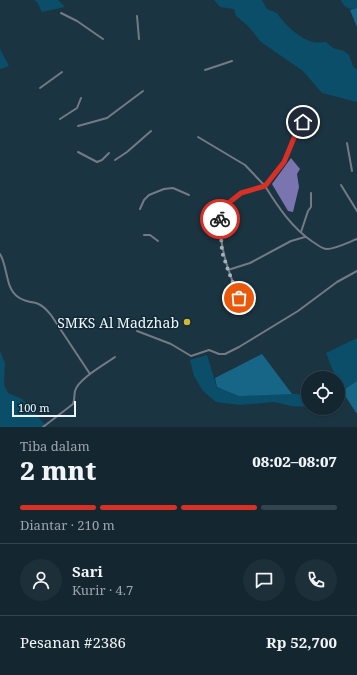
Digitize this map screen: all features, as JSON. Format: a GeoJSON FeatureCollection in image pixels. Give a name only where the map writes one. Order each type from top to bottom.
{"type":"FeatureCollection","features":[{"type":"Feature","properties":{"kind":"lane"},"geometry":{"type":"LineString","coordinates":[[61,12],[103,39]]}},
{"type":"Feature","properties":{"kind":"lane"},"geometry":{"type":"LineString","coordinates":[[137,16],[139,39]]}},
{"type":"Feature","properties":{"kind":"lane"},"geometry":{"type":"LineString","coordinates":[[205,70],[232,61]]}},
{"type":"Feature","properties":{"kind":"lane"},"geometry":{"type":"LineString","coordinates":[[40,88],[62,72]]}},
{"type":"Feature","properties":{"kind":"lane"},"geometry":{"type":"LineString","coordinates":[[78,126],[107,118],[143,91]]}},
{"type":"Feature","properties":{"kind":"lane"},"geometry":{"type":"LineString","coordinates":[[60,119],[77,108],[81,98]]}},
{"type":"Feature","properties":{"kind":"lane"},"geometry":{"type":"LineString","coordinates":[[239,298],[222,252],[219,222],[221,209],[241,193],[265,186],[284,162],[294,138],[303,122]]}},
{"type":"Feature","properties":{"kind":"lane"},"geometry":{"type":"LineString","coordinates":[[115,160],[127,152],[151,131]]}},
{"type":"Feature","properties":{"kind":"lane"},"geometry":{"type":"LineString","coordinates":[[198,137],[245,165],[265,186],[277,205],[305,237],[322,248],[328,249],[357,239]]}},
{"type":"Feature","properties":{"kind":"lane"},"geometry":{"type":"LineString","coordinates":[[347,143],[352,171]]}},
{"type":"Feature","properties":{"kind":"lane"},"geometry":{"type":"LineString","coordinates":[[78,152],[97,162],[102,160],[109,153]]}},
{"type":"Feature","properties":{"kind":"lane"},"geometry":{"type":"LineString","coordinates":[[341,185],[357,211]]}},
{"type":"Feature","properties":{"kind":"lane"},"geometry":{"type":"LineString","coordinates":[[140,209],[144,200],[149,195],[164,189],[173,188],[189,194]]}},
{"type":"Feature","properties":{"kind":"lane"},"geometry":{"type":"LineString","coordinates":[[301,232],[311,207],[310,193]]}},
{"type":"Feature","properties":{"kind":"lane"},"geometry":{"type":"LineString","coordinates":[[144,235],[150,235],[158,241]]}},
{"type":"Feature","properties":{"kind":"lane"},"geometry":{"type":"LineString","coordinates":[[228,270],[250,263],[291,241],[305,237]]}},
{"type":"Feature","properties":{"kind":"lane"},"geometry":{"type":"LineString","coordinates":[[0,254],[13,291],[23,300],[38,304],[45,308],[90,374]]}},
{"type":"Feature","properties":{"kind":"lane"},"geometry":{"type":"LineString","coordinates":[[137,331],[171,344],[191,356],[209,350],[219,354],[225,354],[240,347],[298,311],[337,282],[357,271]]}},
{"type":"Feature","properties":{"kind":"lane"},"geometry":{"type":"LineString","coordinates":[[43,427],[73,404],[75,400],[75,390],[90,374],[115,357]]}},
{"type":"Feature","properties":{"kind":"shaded area"},"geometry":{"type":"Polygon","coordinates":[[[34,0],[58,0],[65,7],[42,12],[37,2],[34,0]]]}},
{"type":"Feature","properties":{"kind":"shaded area"},"geometry":{"type":"Polygon","coordinates":[[[214,0],[262,0],[267,9],[277,13],[288,26],[303,38],[315,42],[326,42],[333,48],[344,51],[349,55],[353,66],[357,70],[357,102],[322,93],[303,71],[261,42],[248,26],[236,16],[234,9],[220,7],[214,0]]]}},
{"type":"Feature","properties":{"kind":"shaded area"},"geometry":{"type":"Polygon","coordinates":[[[341,0],[357,0],[357,8],[347,8],[341,0]]]}},
{"type":"Feature","properties":{"kind":"shaded area"},"geometry":{"type":"Polygon","coordinates":[[[357,8],[357,27],[350,10],[357,8]]]}},
{"type":"Feature","properties":{"kind":"shaded area"},"geometry":{"type":"Polygon","coordinates":[[[0,49],[9,66],[0,69],[0,49]]]}},
{"type":"Feature","properties":{"kind":"shaded area"},"geometry":{"type":"Polygon","coordinates":[[[291,158],[300,169],[297,174],[299,187],[293,212],[288,211],[272,184],[291,158]]]}},
{"type":"Feature","properties":{"kind":"shaded area"},"geometry":{"type":"Polygon","coordinates":[[[357,338],[357,381],[345,389],[345,371],[333,371],[326,353],[357,338]]]}},
{"type":"Feature","properties":{"kind":"shaded area"},"geometry":{"type":"Polygon","coordinates":[[[0,351],[5,363],[4,385],[8,393],[22,399],[47,427],[0,427],[0,351]]]}},
{"type":"Feature","properties":{"kind":"shaded area"},"geometry":{"type":"Polygon","coordinates":[[[262,354],[292,394],[239,396],[217,387],[215,378],[262,354]]]}},
{"type":"Feature","properties":{"kind":"shaded area"},"geometry":{"type":"Polygon","coordinates":[[[207,355],[217,388],[301,394],[301,407],[274,402],[240,405],[216,402],[203,391],[194,376],[190,360],[207,355]]]}},
{"type":"Feature","properties":{"kind":"shaded area"},"geometry":{"type":"Polygon","coordinates":[[[357,381],[357,414],[345,396],[345,389],[357,381]]]}},
{"type":"Feature","properties":{"kind":"way so far"},"geometry":{"type":"LineString","coordinates":[[220,219],[222,252],[239,298]]}},
{"type":"Feature","properties":{"kind":"place","name":"SMKS Al Madzhab"},"geometry":{"type":"Point","coordinates":[187,322]}},
{"type":"Feature","properties":{"kind":"route"},"geometry":{"type":"LineString","coordinates":[[220,219],[221,209],[241,193],[265,186],[284,162],[294,138],[303,122]]}}]}
